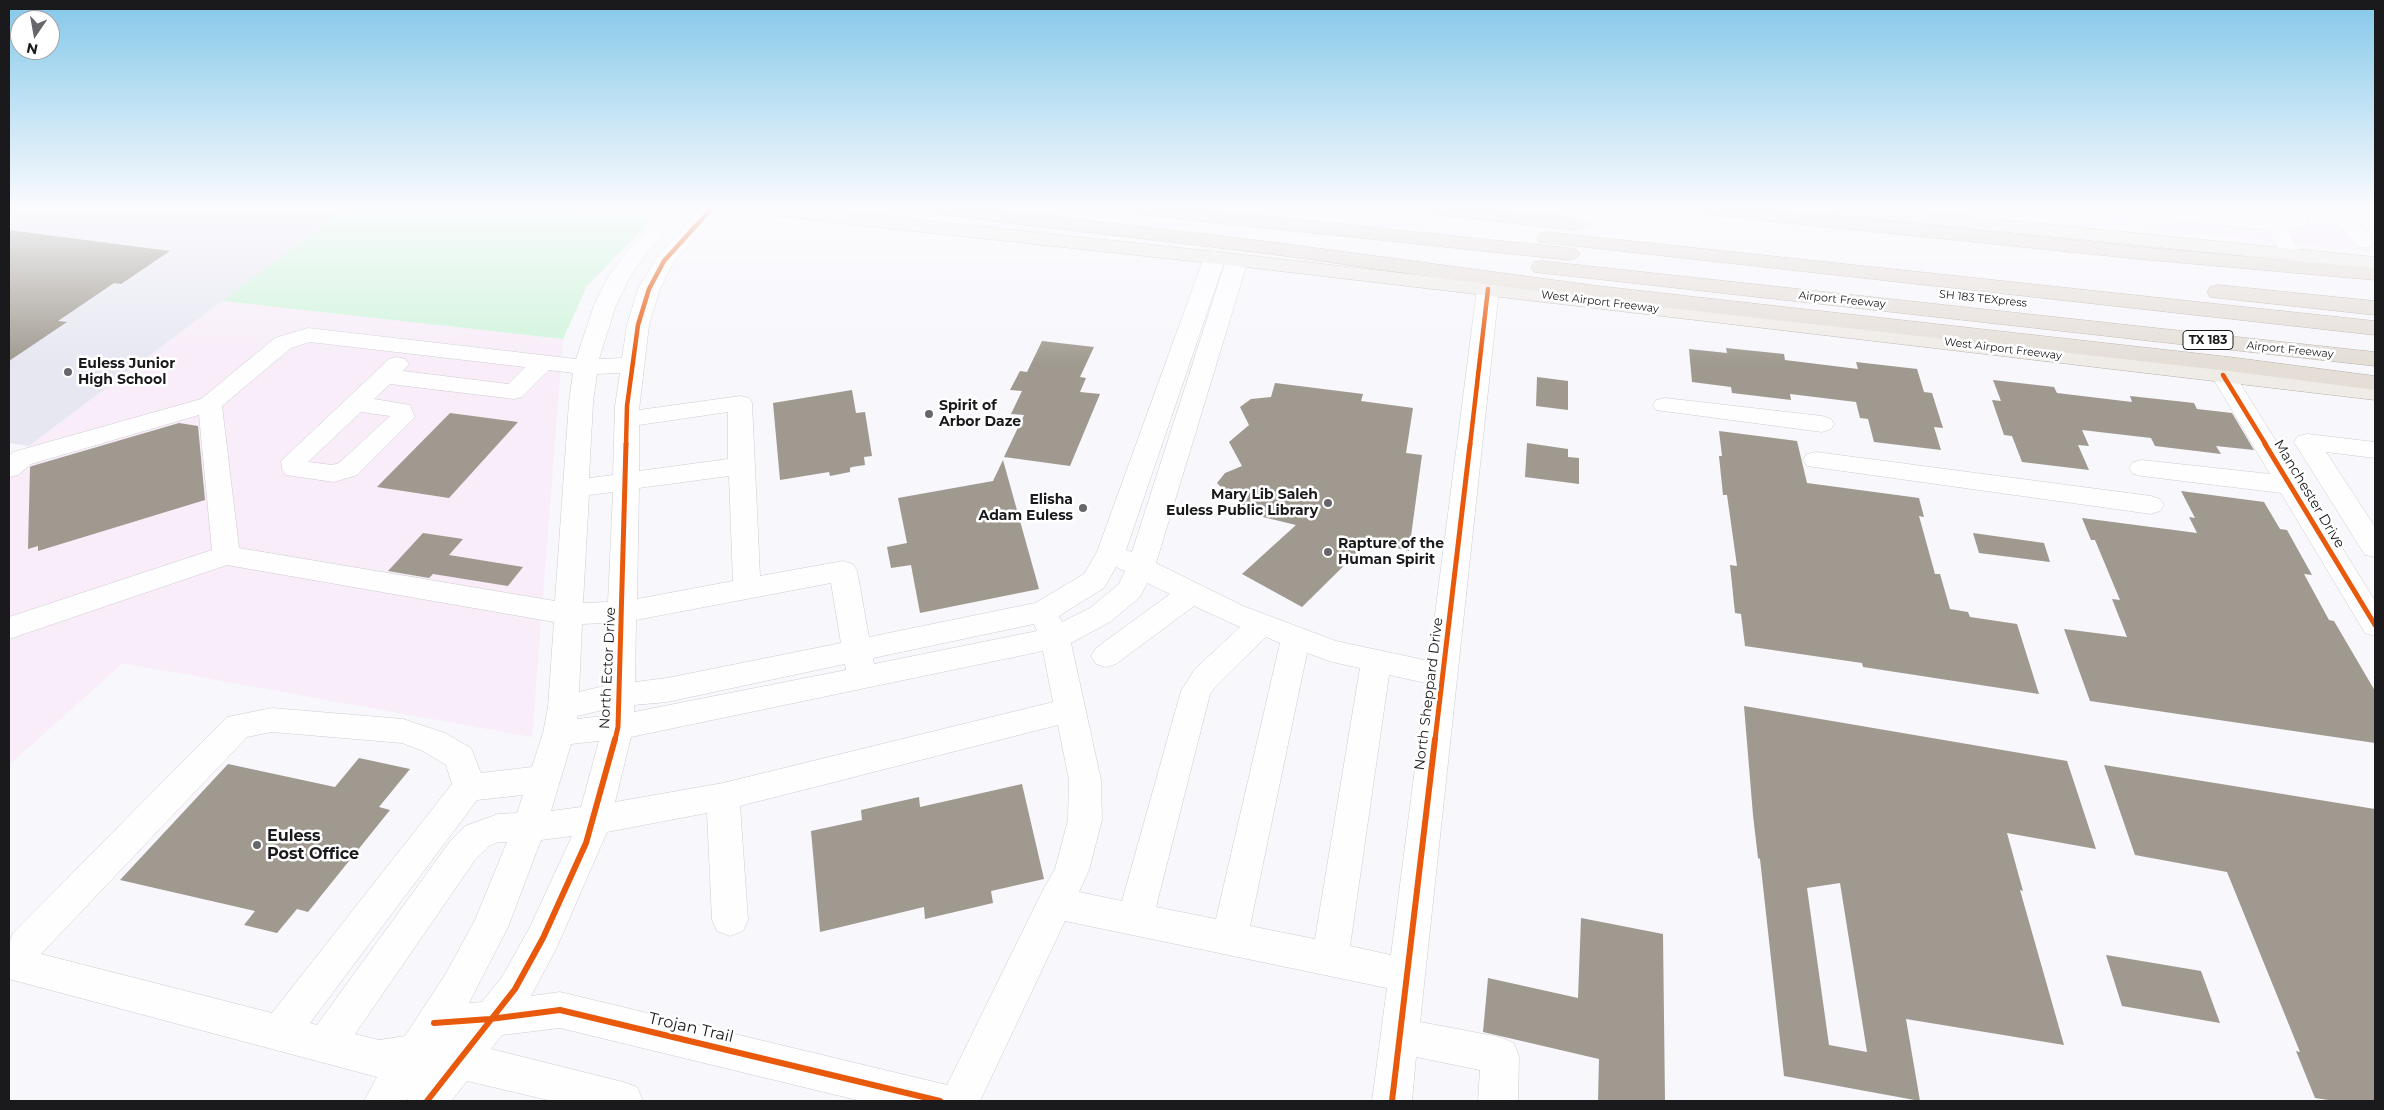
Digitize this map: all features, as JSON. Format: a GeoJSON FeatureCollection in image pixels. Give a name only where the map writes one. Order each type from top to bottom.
{"type":"FeatureCollection","features":[{"type":"Feature","properties":{"kind":"highway"},"geometry":{"type":"LineString","coordinates":[[1363,261],[1598,293],[2229,364],[2375,383]]}},
{"type":"Feature","properties":{"kind":"highway","name":"Airport Freeway"},"geometry":{"type":"LineString","coordinates":[[1482,261],[2375,359]]}},
{"type":"Feature","properties":{"kind":"highway","name":"SH 183 TEXpress"},"geometry":{"type":"LineString","coordinates":[[1626,261],[2375,341]]}},
{"type":"Feature","properties":{"kind":"highway","name":"SH 183 TEXpress"},"geometry":{"type":"LineString","coordinates":[[1756,261],[2375,328]]}},
{"type":"Feature","properties":{"kind":"highway"},"geometry":{"type":"LineString","coordinates":[[1911,261],[2375,308]]}},
{"type":"Feature","properties":{"kind":"highway"},"geometry":{"type":"LineString","coordinates":[[2227,261],[2375,274]]}},
{"type":"Feature","properties":{"kind":"main road","name":"West Airport Freeway"},"geometry":{"type":"LineString","coordinates":[[1250,261],[2375,393]]}},
{"type":"Feature","properties":{"kind":"main road"},"geometry":{"type":"LineString","coordinates":[[2355,261],[2375,263]]}},
{"type":"Feature","properties":{"kind":"street"},"geometry":{"type":"LineString","coordinates":[[384,1101],[458,987],[490,927],[529,827],[544,779],[561,720],[581,402],[588,353],[605,305],[615,284],[630,261]]}},
{"type":"Feature","properties":{"kind":"street","name":"North Ector Drive"},"geometry":{"type":"LineString","coordinates":[[427,1101],[460,1062],[490,1019],[515,989],[543,938],[586,843],[594,820],[618,727],[627,419],[638,325],[649,289],[664,261]]}},
{"type":"Feature","properties":{"kind":"street"},"geometry":{"type":"LineString","coordinates":[[1049,625],[1094,581],[1111,553],[1187,373],[1225,261]]}},
{"type":"Feature","properties":{"kind":"street","name":"North Sheppard Drive"},"geometry":{"type":"LineString","coordinates":[[1392,1101],[1488,289]]}},
{"type":"Feature","properties":{"kind":"street"},"geometry":{"type":"LineString","coordinates":[[9,468],[22,458],[210,404],[283,343],[294,338],[320,335],[586,368],[634,366]]}},
{"type":"Feature","properties":{"kind":"street"},"geometry":{"type":"LineString","coordinates":[[356,404],[415,347]]}},
{"type":"Feature","properties":{"kind":"street"},"geometry":{"type":"LineString","coordinates":[[385,376],[514,392],[543,362]]}},
{"type":"Feature","properties":{"kind":"street"},"geometry":{"type":"LineString","coordinates":[[561,720],[618,727],[860,664],[1100,615],[1130,590],[1141,566],[1187,373]]}},
{"type":"Feature","properties":{"kind":"street","name":"Manchester Drive"},"geometry":{"type":"LineString","coordinates":[[2223,375],[2375,625]]}},
{"type":"Feature","properties":{"kind":"street"},"geometry":{"type":"LineString","coordinates":[[627,419],[740,403],[747,581]]}},
{"type":"Feature","properties":{"kind":"street"},"geometry":{"type":"LineString","coordinates":[[210,404],[226,555]]}},
{"type":"Feature","properties":{"kind":"street"},"geometry":{"type":"LineString","coordinates":[[1665,405],[1822,424]]}},
{"type":"Feature","properties":{"kind":"street"},"geometry":{"type":"LineString","coordinates":[[2375,450],[2307,442],[2375,548]]}},
{"type":"Feature","properties":{"kind":"street"},"geometry":{"type":"LineString","coordinates":[[1816,460],[2151,505]]}},
{"type":"Feature","properties":{"kind":"street"},"geometry":{"type":"LineString","coordinates":[[576,488],[742,466]]}},
{"type":"Feature","properties":{"kind":"street"},"geometry":{"type":"LineString","coordinates":[[2142,468],[2290,485]]}},
{"type":"Feature","properties":{"kind":"street"},"geometry":{"type":"LineString","coordinates":[[1111,553],[1141,566],[1233,613],[1332,651],[1442,675]]}},
{"type":"Feature","properties":{"kind":"street"},"geometry":{"type":"LineString","coordinates":[[9,628],[226,555],[569,614],[747,581],[843,571],[860,664]]}},
{"type":"Feature","properties":{"kind":"street"},"geometry":{"type":"LineString","coordinates":[[1106,656],[1193,592]]}},
{"type":"Feature","properties":{"kind":"street"},"geometry":{"type":"LineString","coordinates":[[1135,919],[1196,692],[1206,676],[1262,624]]}},
{"type":"Feature","properties":{"kind":"street"},"geometry":{"type":"LineString","coordinates":[[960,1101],[1054,903],[1072,870],[1085,820],[1085,780],[1049,625]]}},
{"type":"Feature","properties":{"kind":"street"},"geometry":{"type":"LineString","coordinates":[[1230,938],[1296,637]]}},
{"type":"Feature","properties":{"kind":"street"},"geometry":{"type":"LineString","coordinates":[[1330,958],[1376,661]]}},
{"type":"Feature","properties":{"kind":"street"},"geometry":{"type":"LineString","coordinates":[[561,720],[620,695],[860,664]]}},
{"type":"Feature","properties":{"kind":"street"},"geometry":{"type":"LineString","coordinates":[[325,1045],[463,850],[477,836],[498,828],[529,827],[594,820],[723,796],[1070,710]]}},
{"type":"Feature","properties":{"kind":"street","name":"Trojan Trail"},"geometry":{"type":"LineString","coordinates":[[467,788],[469,786],[460,757],[434,742],[402,732],[272,720],[238,726],[26,945],[17,965],[378,1059],[424,1037],[490,1019],[560,1010],[940,1101]]}},
{"type":"Feature","properties":{"kind":"street"},"geometry":{"type":"LineString","coordinates":[[280,1033],[467,788],[544,779]]}},
{"type":"Feature","properties":{"kind":"street"},"geometry":{"type":"LineString","coordinates":[[723,796],[730,920]]}},
{"type":"Feature","properties":{"kind":"street"},"geometry":{"type":"LineString","coordinates":[[1054,903],[1330,958],[1407,976]]}},
{"type":"Feature","properties":{"kind":"street"},"geometry":{"type":"LineString","coordinates":[[1400,1036],[1500,1056],[1498,1101]]}},
{"type":"Feature","properties":{"kind":"street"},"geometry":{"type":"LineString","coordinates":[[424,1037],[460,1062],[517,1073],[623,1101]]}},
{"type":"Feature","properties":{"kind":"shaded area","name":"Euless Junior High School"},"geometry":{"type":"Polygon","coordinates":[[[9,261],[276,261],[29,446],[9,443],[9,261]]]}},
{"type":"Feature","properties":{"kind":"shaded area"},"geometry":{"type":"Polygon","coordinates":[[[222,301],[563,339],[532,737],[123,663],[9,765],[9,461],[222,301]]]}},
{"type":"Feature","properties":{"kind":"green space"},"geometry":{"type":"Polygon","coordinates":[[[276,261],[612,261],[587,286],[563,339],[222,301],[276,261]]]}},
{"type":"Feature","properties":{"kind":"building"},"geometry":{"type":"Polygon","coordinates":[[[9,261],[155,261],[121,284],[114,283],[58,321],[67,322],[9,361],[9,261]]]}},
{"type":"Feature","properties":{"kind":"building"},"geometry":{"type":"Polygon","coordinates":[[[1042,341],[1094,347],[1080,377],[1086,378],[1080,392],[1100,394],[1070,466],[1004,457],[1024,415],[1011,414],[1022,391],[1010,390],[1020,371],[1027,372],[1042,341]]]}},
{"type":"Feature","properties":{"kind":"building"},"geometry":{"type":"Polygon","coordinates":[[[1726,348],[1784,354],[1785,360],[1858,369],[1856,362],[1917,369],[1924,392],[1932,393],[1943,428],[1934,427],[1941,450],[1874,442],[1868,419],[1860,418],[1856,402],[1790,394],[1791,400],[1732,393],[1731,387],[1692,382],[1689,349],[1727,353],[1726,348]]]}},
{"type":"Feature","properties":{"kind":"building"},"geometry":{"type":"Polygon","coordinates":[[[1537,377],[1568,381],[1568,410],[1536,406],[1537,377]]]}},
{"type":"Feature","properties":{"kind":"building"},"geometry":{"type":"Polygon","coordinates":[[[1993,380],[2054,387],[2057,393],[2132,402],[2130,396],[2194,403],[2197,409],[2232,413],[2254,450],[2216,446],[2221,454],[2155,446],[2151,438],[2082,430],[2089,446],[2078,445],[2089,470],[2022,462],[2012,436],[2004,435],[1992,400],[2001,401],[1993,380]]]}},
{"type":"Feature","properties":{"kind":"building","name":"Mary Lib Saleh Euless Public Library"},"geometry":{"type":"Polygon","coordinates":[[[1275,383],[1363,394],[1361,401],[1413,408],[1406,453],[1422,455],[1409,551],[1369,541],[1302,607],[1242,574],[1296,525],[1238,511],[1242,499],[1224,490],[1217,483],[1225,473],[1242,466],[1229,442],[1249,425],[1240,407],[1251,399],[1271,397],[1275,383]]]}},
{"type":"Feature","properties":{"kind":"building"},"geometry":{"type":"Polygon","coordinates":[[[852,390],[856,413],[865,412],[872,456],[864,457],[865,465],[852,467],[850,472],[830,476],[829,472],[780,480],[773,403],[852,390]]]}},
{"type":"Feature","properties":{"kind":"building"},"geometry":{"type":"Polygon","coordinates":[[[450,413],[518,422],[449,498],[377,487],[450,413]]]}},
{"type":"Feature","properties":{"kind":"building"},"geometry":{"type":"Polygon","coordinates":[[[179,423],[198,426],[205,500],[38,551],[38,546],[28,549],[30,467],[179,423]]]}},
{"type":"Feature","properties":{"kind":"building"},"geometry":{"type":"Polygon","coordinates":[[[1719,431],[1797,441],[1807,483],[1919,498],[1924,517],[1919,516],[1935,574],[1940,574],[1950,609],[1968,612],[1970,617],[2017,624],[2039,694],[1863,667],[1862,663],[1745,646],[1741,614],[1735,613],[1730,565],[1737,566],[1727,495],[1723,495],[1719,456],[1722,456],[1719,431]]]}},
{"type":"Feature","properties":{"kind":"building"},"geometry":{"type":"Polygon","coordinates":[[[1527,443],[1568,449],[1568,457],[1579,458],[1579,484],[1525,477],[1527,443]]]}},
{"type":"Feature","properties":{"kind":"building"},"geometry":{"type":"Polygon","coordinates":[[[1003,460],[1039,589],[920,613],[911,565],[891,568],[887,547],[907,543],[898,498],[993,481],[1003,460]]]}},
{"type":"Feature","properties":{"kind":"building"},"geometry":{"type":"Polygon","coordinates":[[[2181,491],[2264,502],[2280,529],[2287,530],[2312,575],[2304,574],[2329,620],[2334,621],[2375,691],[2375,743],[2090,701],[2064,629],[2127,637],[2112,599],[2120,600],[2095,540],[2091,540],[2082,518],[2197,533],[2189,517],[2195,518],[2181,491]]]}},
{"type":"Feature","properties":{"kind":"building"},"geometry":{"type":"Polygon","coordinates":[[[423,533],[463,539],[449,555],[523,567],[508,586],[433,574],[429,578],[388,571],[423,533]]]}},
{"type":"Feature","properties":{"kind":"building"},"geometry":{"type":"Polygon","coordinates":[[[1973,533],[2044,543],[2050,562],[1979,553],[1973,533]]]}},
{"type":"Feature","properties":{"kind":"building"},"geometry":{"type":"Polygon","coordinates":[[[1744,706],[2067,761],[2096,849],[2007,833],[2023,891],[2020,890],[2064,1045],[1906,1019],[1920,1101],[1784,1076],[1760,859],[1758,858],[1744,706]],[[1840,883],[1807,888],[1829,1045],[1867,1052],[1840,883]]]}},
{"type":"Feature","properties":{"kind":"building","name":"Euless Post Office"},"geometry":{"type":"Polygon","coordinates":[[[359,758],[410,769],[379,807],[390,810],[308,912],[297,909],[277,933],[244,925],[255,911],[120,880],[228,764],[335,787],[359,758]]]}},
{"type":"Feature","properties":{"kind":"building"},"geometry":{"type":"Polygon","coordinates":[[[2104,765],[2375,809],[2375,1101],[2335,1101],[2315,1098],[2296,1051],[2300,1052],[2227,872],[2135,855],[2104,765]]]}},
{"type":"Feature","properties":{"kind":"building"},"geometry":{"type":"Polygon","coordinates":[[[1022,784],[1044,879],[991,891],[993,903],[925,919],[924,907],[820,932],[811,831],[862,820],[861,810],[919,797],[920,807],[1022,784]]]}},
{"type":"Feature","properties":{"kind":"building"},"geometry":{"type":"Polygon","coordinates":[[[1581,918],[1663,934],[1665,1101],[1598,1101],[1599,1059],[1483,1032],[1488,978],[1578,998],[1581,918]]]}},
{"type":"Feature","properties":{"kind":"building"},"geometry":{"type":"Polygon","coordinates":[[[2106,955],[2201,971],[2220,1023],[2122,1006],[2106,955]]]}},
{"type":"Feature","properties":{"kind":"cycle path"},"geometry":{"type":"LineString","coordinates":[[427,1101],[515,989],[543,938],[586,843],[594,820],[618,727],[625,539],[627,406],[638,325],[649,289],[664,261]]}},
{"type":"Feature","properties":{"kind":"cycle path"},"geometry":{"type":"LineString","coordinates":[[1392,1101],[1488,289]]}},
{"type":"Feature","properties":{"kind":"cycle path"},"geometry":{"type":"LineString","coordinates":[[2223,375],[2375,625]]}},
{"type":"Feature","properties":{"kind":"cycle path"},"geometry":{"type":"LineString","coordinates":[[434,1023],[490,1019],[560,1010],[940,1101]]}},
{"type":"Feature","properties":{"kind":"place","name":"Euless Junior High School"},"geometry":{"type":"Point","coordinates":[68,372]}},
{"type":"Feature","properties":{"kind":"place","name":"Spirit of Arbor Daze"},"geometry":{"type":"Point","coordinates":[929,414]}},
{"type":"Feature","properties":{"kind":"place","name":"Mary Lib Saleh Euless Public Library"},"geometry":{"type":"Point","coordinates":[1328,503]}},
{"type":"Feature","properties":{"kind":"place","name":"Elisha Adam Euless"},"geometry":{"type":"Point","coordinates":[1083,508]}},
{"type":"Feature","properties":{"kind":"place","name":"Rapture of the Human Spirit"},"geometry":{"type":"Point","coordinates":[1328,552]}},
{"type":"Feature","properties":{"kind":"place","name":"Euless Post Office"},"geometry":{"type":"Point","coordinates":[257,845]}}]}
